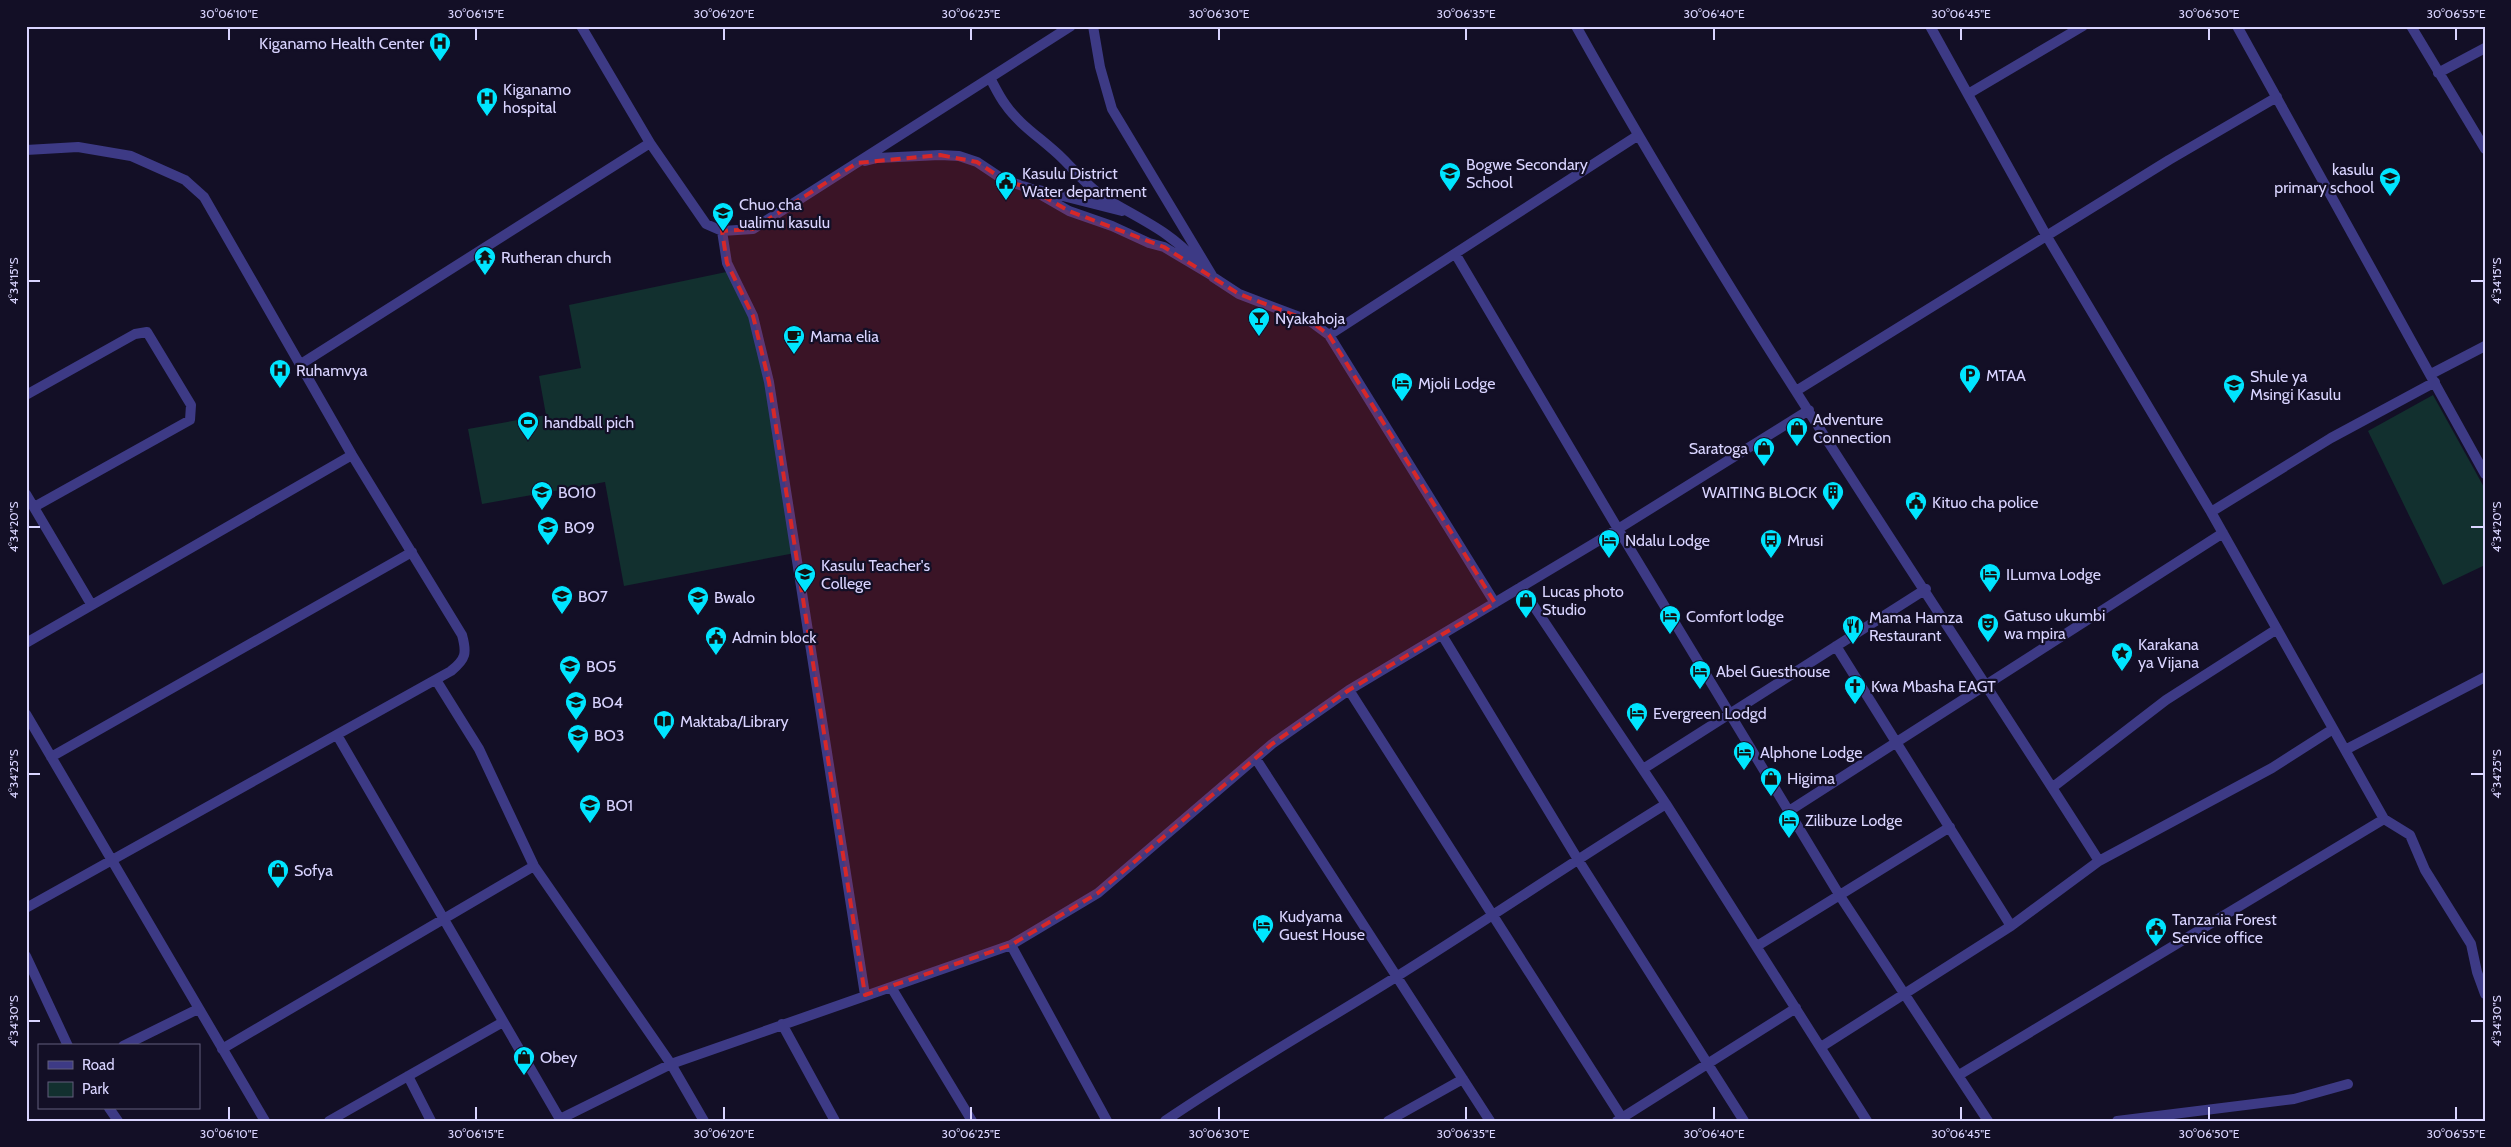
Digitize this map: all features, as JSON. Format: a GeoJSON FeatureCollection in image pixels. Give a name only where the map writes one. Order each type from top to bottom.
{"type":"FeatureCollection","features":[{"type":"Feature","properties":{"kind":"street"},"geometry":{"type":"LineString","coordinates":[[581,26],[650,143],[706,224],[722,231],[753,229],[1071,26]]}},
{"type":"Feature","properties":{"kind":"street"},"geometry":{"type":"LineString","coordinates":[[1093,26],[1100,67],[1112,109],[1214,277]]}},
{"type":"Feature","properties":{"kind":"street"},"geometry":{"type":"LineString","coordinates":[[1576,26],[1637,136],[1796,390],[1926,589],[2099,861]]}},
{"type":"Feature","properties":{"kind":"street"},"geometry":{"type":"LineString","coordinates":[[1930,26],[2046,235],[2211,512],[2384,819],[2410,835],[2425,870],[2471,944],[2477,972],[2485,994]]}},
{"type":"Feature","properties":{"kind":"street"},"geometry":{"type":"LineString","coordinates":[[1968,94],[2083,26]]}},
{"type":"Feature","properties":{"kind":"street"},"geometry":{"type":"LineString","coordinates":[[2237,26],[2485,474]]}},
{"type":"Feature","properties":{"kind":"street"},"geometry":{"type":"LineString","coordinates":[[2411,26],[2485,149]]}},
{"type":"Feature","properties":{"kind":"street"},"geometry":{"type":"LineString","coordinates":[[2438,73],[2485,48]]}},
{"type":"Feature","properties":{"kind":"street"},"geometry":{"type":"LineString","coordinates":[[990,78],[1005,105],[1027,128],[1103,197],[1163,231],[1188,251],[1201,269]]}},
{"type":"Feature","properties":{"kind":"street"},"geometry":{"type":"LineString","coordinates":[[1796,390],[2046,235],[2277,97]]}},
{"type":"Feature","properties":{"kind":"street"},"geometry":{"type":"LineString","coordinates":[[1329,336],[1637,136]]}},
{"type":"Feature","properties":{"kind":"street"},"geometry":{"type":"LineString","coordinates":[[301,364],[650,143]]}},
{"type":"Feature","properties":{"kind":"street"},"geometry":{"type":"LineString","coordinates":[[26,150],[78,146],[131,156],[185,180],[204,197],[352,455],[462,635],[466,651],[463,661],[436,680],[26,908]]}},
{"type":"Feature","properties":{"kind":"street"},"geometry":{"type":"LineString","coordinates":[[857,163],[877,158],[959,156],[978,162],[1004,180],[1029,188],[1070,196],[1113,210],[1129,211]]}},
{"type":"Feature","properties":{"kind":"street"},"geometry":{"type":"LineString","coordinates":[[1029,188],[1069,211],[1112,226],[1149,244],[1164,247],[1239,294],[1310,321],[1329,336],[1495,603]]}},
{"type":"Feature","properties":{"kind":"street"},"geometry":{"type":"LineString","coordinates":[[722,231],[727,263],[754,316],[769,382],[865,995]]}},
{"type":"Feature","properties":{"kind":"street"},"geometry":{"type":"LineString","coordinates":[[1456,254],[1618,528],[1840,896],[1988,1121]]}},
{"type":"Feature","properties":{"kind":"street"},"geometry":{"type":"LineString","coordinates":[[26,395],[135,334],[147,332],[192,405],[190,420],[34,507]]}},
{"type":"Feature","properties":{"kind":"street"},"geometry":{"type":"LineString","coordinates":[[2211,512],[2485,346]]}},
{"type":"Feature","properties":{"kind":"street"},"geometry":{"type":"LineString","coordinates":[[337,735],[561,1120],[671,1064],[1011,945],[1098,893],[1272,744],[1349,690],[1442,636],[1809,410]]}},
{"type":"Feature","properties":{"kind":"street"},"geometry":{"type":"LineString","coordinates":[[26,643],[352,455]]}},
{"type":"Feature","properties":{"kind":"street"},"geometry":{"type":"LineString","coordinates":[[26,494],[91,604]]}},
{"type":"Feature","properties":{"kind":"street"},"geometry":{"type":"LineString","coordinates":[[1789,811],[2223,533]]}},
{"type":"Feature","properties":{"kind":"street"},"geometry":{"type":"LineString","coordinates":[[51,757],[412,552]]}},
{"type":"Feature","properties":{"kind":"street"},"geometry":{"type":"LineString","coordinates":[[1521,587],[1666,804],[1867,1121]]}},
{"type":"Feature","properties":{"kind":"street"},"geometry":{"type":"LineString","coordinates":[[1643,769],[1926,589]]}},
{"type":"Feature","properties":{"kind":"street"},"geometry":{"type":"LineString","coordinates":[[2053,787],[2166,700],[2277,629]]}},
{"type":"Feature","properties":{"kind":"street"},"geometry":{"type":"LineString","coordinates":[[1442,636],[1577,858],[1744,1121]]}},
{"type":"Feature","properties":{"kind":"street"},"geometry":{"type":"LineString","coordinates":[[1836,646],[2011,926]]}},
{"type":"Feature","properties":{"kind":"street"},"geometry":{"type":"LineString","coordinates":[[2345,750],[2485,677]]}},
{"type":"Feature","properties":{"kind":"street"},"geometry":{"type":"LineString","coordinates":[[436,680],[479,749],[534,866],[671,1064],[704,1121]]}},
{"type":"Feature","properties":{"kind":"street"},"geometry":{"type":"LineString","coordinates":[[1349,690],[1621,1120],[1796,1008]]}},
{"type":"Feature","properties":{"kind":"street"},"geometry":{"type":"LineString","coordinates":[[26,714],[222,1049],[260,1119]]}},
{"type":"Feature","properties":{"kind":"street"},"geometry":{"type":"LineString","coordinates":[[1820,1047],[2011,926],[2099,861],[2272,768],[2333,728]]}},
{"type":"Feature","properties":{"kind":"street"},"geometry":{"type":"LineString","coordinates":[[1256,759],[1490,1121]]}},
{"type":"Feature","properties":{"kind":"street"},"geometry":{"type":"LineString","coordinates":[[1165,1121],[1217,1086],[1396,976],[1577,858],[1666,804]]}},
{"type":"Feature","properties":{"kind":"street"},"geometry":{"type":"LineString","coordinates":[[1959,1075],[2384,819]]}},
{"type":"Feature","properties":{"kind":"street"},"geometry":{"type":"LineString","coordinates":[[1756,946],[1950,827]]}},
{"type":"Feature","properties":{"kind":"street"},"geometry":{"type":"LineString","coordinates":[[222,1049],[534,866]]}},
{"type":"Feature","properties":{"kind":"street"},"geometry":{"type":"LineString","coordinates":[[1011,945],[1107,1121]]}},
{"type":"Feature","properties":{"kind":"street"},"geometry":{"type":"LineString","coordinates":[[26,956],[67,1044]]}},
{"type":"Feature","properties":{"kind":"street"},"geometry":{"type":"LineString","coordinates":[[891,987],[972,1121]]}},
{"type":"Feature","properties":{"kind":"street"},"geometry":{"type":"LineString","coordinates":[[127,1044],[198,1009]]}},
{"type":"Feature","properties":{"kind":"street"},"geometry":{"type":"LineString","coordinates":[[329,1121],[503,1022]]}},
{"type":"Feature","properties":{"kind":"street"},"geometry":{"type":"LineString","coordinates":[[782,1024],[835,1121]]}},
{"type":"Feature","properties":{"kind":"street"},"geometry":{"type":"LineString","coordinates":[[408,1076],[431,1121]]}},
{"type":"Feature","properties":{"kind":"street"},"geometry":{"type":"LineString","coordinates":[[1388,1121],[1463,1079]]}},
{"type":"Feature","properties":{"kind":"street"},"geometry":{"type":"LineString","coordinates":[[2118,1121],[2294,1098],[2348,1084]]}},
{"type":"Feature","properties":{"kind":"street"},"geometry":{"type":"LineString","coordinates":[[110,1110],[118,1121]]}},
{"type":"Feature","properties":{"kind":"highlighted area"},"geometry":{"type":"Polygon","coordinates":[[[940,155],[977,162],[1004,180],[1029,188],[1069,211],[1164,247],[1239,294],[1310,321],[1329,335],[1495,603],[1349,690],[1272,744],[1098,893],[1011,945],[865,995],[769,382],[753,316],[727,263],[722,231],[753,229],[857,163],[940,155]]]}},
{"type":"Feature","properties":{"kind":"green space"},"geometry":{"type":"Polygon","coordinates":[[[731,271],[759,341],[795,553],[624,586],[605,482],[482,504],[468,429],[546,415],[539,376],[581,368],[569,305],[731,271]]]}},
{"type":"Feature","properties":{"kind":"green space"},"geometry":{"type":"Polygon","coordinates":[[[2433,395],[2485,489],[2485,565],[2443,585],[2368,431],[2433,395]]]}},
{"type":"Feature","properties":{"kind":"place","name":"Kiganamo Health Center"},"geometry":{"type":"Point","coordinates":[440,62]}},
{"type":"Feature","properties":{"kind":"place","name":"Kiganamo hospital"},"geometry":{"type":"Point","coordinates":[487,117]}},
{"type":"Feature","properties":{"kind":"place","name":"Bogwe Secondary School"},"geometry":{"type":"Point","coordinates":[1450,192]}},
{"type":"Feature","properties":{"kind":"place","name":"kasulu primary school"},"geometry":{"type":"Point","coordinates":[2390,197]}},
{"type":"Feature","properties":{"kind":"place","name":"Kasulu District Water department"},"geometry":{"type":"Point","coordinates":[1006,201]}},
{"type":"Feature","properties":{"kind":"place","name":"Chuo cha ualimu kasulu"},"geometry":{"type":"Point","coordinates":[723,232]}},
{"type":"Feature","properties":{"kind":"place","name":"Rutheran church"},"geometry":{"type":"Point","coordinates":[485,276]}},
{"type":"Feature","properties":{"kind":"place","name":"Nyakahoja"},"geometry":{"type":"Point","coordinates":[1259,337]}},
{"type":"Feature","properties":{"kind":"place","name":"Mama elia"},"geometry":{"type":"Point","coordinates":[794,355]}},
{"type":"Feature","properties":{"kind":"place","name":"Ruhamvya"},"geometry":{"type":"Point","coordinates":[280,389]}},
{"type":"Feature","properties":{"kind":"place","name":"MTAA"},"geometry":{"type":"Point","coordinates":[1970,394]}},
{"type":"Feature","properties":{"kind":"place","name":"Mjoli Lodge"},"geometry":{"type":"Point","coordinates":[1402,402]}},
{"type":"Feature","properties":{"kind":"place","name":"Shule ya Msingi Kasulu"},"geometry":{"type":"Point","coordinates":[2234,404]}},
{"type":"Feature","properties":{"kind":"place","name":"handball pich"},"geometry":{"type":"Point","coordinates":[528,441]}},
{"type":"Feature","properties":{"kind":"place","name":"Adventure Connection"},"geometry":{"type":"Point","coordinates":[1797,447]}},
{"type":"Feature","properties":{"kind":"place","name":"Saratoga"},"geometry":{"type":"Point","coordinates":[1764,467]}},
{"type":"Feature","properties":{"kind":"place","name":"BO10"},"geometry":{"type":"Point","coordinates":[542,511]}},
{"type":"Feature","properties":{"kind":"place","name":"WAITING BLOCK"},"geometry":{"type":"Point","coordinates":[1833,511]}},
{"type":"Feature","properties":{"kind":"place","name":"Kituo cha police"},"geometry":{"type":"Point","coordinates":[1916,521]}},
{"type":"Feature","properties":{"kind":"place","name":"BO9"},"geometry":{"type":"Point","coordinates":[548,546]}},
{"type":"Feature","properties":{"kind":"place","name":"Ndalu Lodge"},"geometry":{"type":"Point","coordinates":[1609,559]}},
{"type":"Feature","properties":{"kind":"place","name":"Mrusi"},"geometry":{"type":"Point","coordinates":[1771,559]}},
{"type":"Feature","properties":{"kind":"place","name":"Kasulu Teacher's College"},"geometry":{"type":"Point","coordinates":[805,593]}},
{"type":"Feature","properties":{"kind":"place","name":"ILumva Lodge"},"geometry":{"type":"Point","coordinates":[1990,593]}},
{"type":"Feature","properties":{"kind":"place","name":"BO7"},"geometry":{"type":"Point","coordinates":[562,615]}},
{"type":"Feature","properties":{"kind":"place","name":"Bwalo"},"geometry":{"type":"Point","coordinates":[698,616]}},
{"type":"Feature","properties":{"kind":"place","name":"Lucas photo Studio"},"geometry":{"type":"Point","coordinates":[1526,619]}},
{"type":"Feature","properties":{"kind":"place","name":"Comfort lodge"},"geometry":{"type":"Point","coordinates":[1670,635]}},
{"type":"Feature","properties":{"kind":"place","name":"Gatuso ukumbi wa mpira"},"geometry":{"type":"Point","coordinates":[1988,643]}},
{"type":"Feature","properties":{"kind":"place","name":"Mama Hamza Restaurant"},"geometry":{"type":"Point","coordinates":[1853,645]}},
{"type":"Feature","properties":{"kind":"place","name":"Admin block"},"geometry":{"type":"Point","coordinates":[716,656]}},
{"type":"Feature","properties":{"kind":"place","name":"Karakana ya Vijana"},"geometry":{"type":"Point","coordinates":[2122,672]}},
{"type":"Feature","properties":{"kind":"place","name":"BO5"},"geometry":{"type":"Point","coordinates":[570,685]}},
{"type":"Feature","properties":{"kind":"place","name":"Abel Guesthouse"},"geometry":{"type":"Point","coordinates":[1700,690]}},
{"type":"Feature","properties":{"kind":"place","name":"Kwa Mbasha EAGT"},"geometry":{"type":"Point","coordinates":[1855,705]}},
{"type":"Feature","properties":{"kind":"place","name":"BO4"},"geometry":{"type":"Point","coordinates":[576,721]}},
{"type":"Feature","properties":{"kind":"place","name":"Evergreen Lodgd"},"geometry":{"type":"Point","coordinates":[1637,732]}},
{"type":"Feature","properties":{"kind":"place","name":"Maktaba/Library"},"geometry":{"type":"Point","coordinates":[664,740]}},
{"type":"Feature","properties":{"kind":"place","name":"BO3"},"geometry":{"type":"Point","coordinates":[578,754]}},
{"type":"Feature","properties":{"kind":"place","name":"Alphone Lodge"},"geometry":{"type":"Point","coordinates":[1744,771]}},
{"type":"Feature","properties":{"kind":"place","name":"Higima"},"geometry":{"type":"Point","coordinates":[1771,797]}},
{"type":"Feature","properties":{"kind":"place","name":"BO1"},"geometry":{"type":"Point","coordinates":[590,824]}},
{"type":"Feature","properties":{"kind":"place","name":"Zilibuze Lodge"},"geometry":{"type":"Point","coordinates":[1789,839]}},
{"type":"Feature","properties":{"kind":"place","name":"Sofya"},"geometry":{"type":"Point","coordinates":[278,889]}},
{"type":"Feature","properties":{"kind":"place","name":"Kudyama Guest House"},"geometry":{"type":"Point","coordinates":[1263,944]}},
{"type":"Feature","properties":{"kind":"place","name":"Tanzania Forest Service office"},"geometry":{"type":"Point","coordinates":[2156,947]}},
{"type":"Feature","properties":{"kind":"place","name":"Obey"},"geometry":{"type":"Point","coordinates":[524,1076]}}]}
